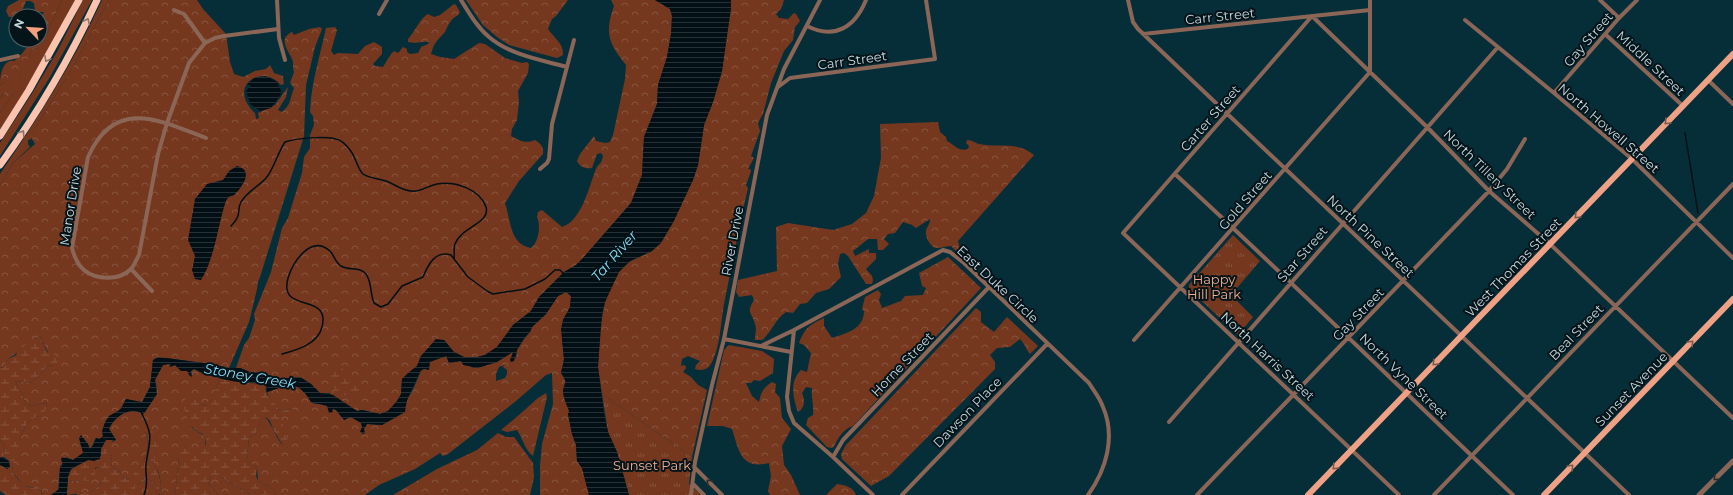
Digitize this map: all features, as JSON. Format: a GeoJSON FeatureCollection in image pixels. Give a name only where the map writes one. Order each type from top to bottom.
{"type":"FeatureCollection","features":[{"type":"Feature","properties":{"kind":"highway"},"geometry":{"type":"LineString","coordinates":[[0,136],[29,90],[79,0]]}},
{"type":"Feature","properties":{"kind":"highway"},"geometry":{"type":"LineString","coordinates":[[0,165],[38,110],[97,0]]}},
{"type":"Feature","properties":{"kind":"main road","name":"West Thomas Street"},"geometry":{"type":"LineString","coordinates":[[1308,495],[1733,54]]}},
{"type":"Feature","properties":{"kind":"main road","name":"Sunset Avenue"},"geometry":{"type":"LineString","coordinates":[[1544,495],[1733,299]]}},
{"type":"Feature","properties":{"kind":"street"},"geometry":{"type":"LineString","coordinates":[[277,0],[278,29],[285,60]]}},
{"type":"Feature","properties":{"kind":"street"},"geometry":{"type":"LineString","coordinates":[[380,14],[387,0]]}},
{"type":"Feature","properties":{"kind":"street"},"geometry":{"type":"LineString","coordinates":[[461,0],[480,28],[499,44],[518,53],[567,67]]}},
{"type":"Feature","properties":{"kind":"street","name":"River Drive"},"geometry":{"type":"LineString","coordinates":[[691,495],[712,385],[724,339],[767,115],[784,69],[820,0]]}},
{"type":"Feature","properties":{"kind":"street"},"geometry":{"type":"LineString","coordinates":[[807,26],[816,31],[836,32],[845,28],[852,22],[866,0]]}},
{"type":"Feature","properties":{"kind":"street","name":"Carr Street"},"geometry":{"type":"LineString","coordinates":[[776,88],[790,78],[935,59],[926,0]]}},
{"type":"Feature","properties":{"kind":"street","name":"North Pine Street"},"geometry":{"type":"LineString","coordinates":[[1128,0],[1133,22],[1143,34],[1629,495]]}},
{"type":"Feature","properties":{"kind":"street"},"geometry":{"type":"LineString","coordinates":[[1370,0],[1370,72]]}},
{"type":"Feature","properties":{"kind":"street","name":"Middle Street"},"geometry":{"type":"LineString","coordinates":[[1600,0],[1619,18]]}},
{"type":"Feature","properties":{"kind":"street","name":"Gay Street"},"geometry":{"type":"LineString","coordinates":[[1554,93],[1619,18],[1637,0]]}},
{"type":"Feature","properties":{"kind":"street"},"geometry":{"type":"LineString","coordinates":[[174,10],[184,14],[205,44]]}},
{"type":"Feature","properties":{"kind":"street","name":"Carr Street"},"geometry":{"type":"LineString","coordinates":[[1143,34],[1370,10]]}},
{"type":"Feature","properties":{"kind":"street","name":"North Tillery Street"},"geometry":{"type":"LineString","coordinates":[[1312,16],[1428,128],[1489,191],[1550,244],[1616,305],[1733,418]]}},
{"type":"Feature","properties":{"kind":"street","name":"Carter Street"},"geometry":{"type":"LineString","coordinates":[[1123,233],[1312,16]]}},
{"type":"Feature","properties":{"kind":"street","name":"North Howell Street"},"geometry":{"type":"LineString","coordinates":[[1465,20],[1632,159],[1733,258]]}},
{"type":"Feature","properties":{"kind":"street"},"geometry":{"type":"LineString","coordinates":[[152,291],[131,269],[139,256],[158,154],[167,123],[190,63],[205,44],[224,36],[278,29]]}},
{"type":"Feature","properties":{"kind":"street","name":"Middle Street"},"geometry":{"type":"LineString","coordinates":[[1605,34],[1683,106]]}},
{"type":"Feature","properties":{"kind":"street"},"geometry":{"type":"LineString","coordinates":[[540,169],[549,159],[550,136],[574,40]]}},
{"type":"Feature","properties":{"kind":"street","name":"Star Street"},"geometry":{"type":"LineString","coordinates":[[1169,422],[1498,47]]}},
{"type":"Feature","properties":{"kind":"street"},"geometry":{"type":"LineString","coordinates":[[0,60],[18,56]]}},
{"type":"Feature","properties":{"kind":"street","name":"Gold Street"},"geometry":{"type":"LineString","coordinates":[[1134,340],[1370,72]]}},
{"type":"Feature","properties":{"kind":"street"},"geometry":{"type":"LineString","coordinates":[[1708,80],[1733,104]]}},
{"type":"Feature","properties":{"kind":"street","name":"Manor Drive"},"geometry":{"type":"LineString","coordinates":[[131,269],[121,275],[108,278],[96,276],[84,270],[75,259],[72,248],[88,157],[93,146],[102,134],[113,126],[126,119],[139,117],[152,118],[206,138]]}},
{"type":"Feature","properties":{"kind":"street","name":"Gay Street"},"geometry":{"type":"LineString","coordinates":[[1197,495],[1489,191],[1507,169],[1525,139]]}},
{"type":"Feature","properties":{"kind":"street","name":"North Vyne Street"},"geometry":{"type":"LineString","coordinates":[[1175,174],[1349,337],[1513,495]]}},
{"type":"Feature","properties":{"kind":"street","name":"Beal Street"},"geometry":{"type":"LineString","coordinates":[[1434,495],[1733,184]]}},
{"type":"Feature","properties":{"kind":"street","name":"North Harris Street"},"geometry":{"type":"LineString","coordinates":[[1123,233],[1399,495]]}},
{"type":"Feature","properties":{"kind":"street","name":"East Duke Circle"},"geometry":{"type":"LineString","coordinates":[[794,330],[943,250],[950,252],[989,287],[1089,383],[1104,408],[1108,424],[1109,441],[1106,462],[1100,476],[1088,495]]}},
{"type":"Feature","properties":{"kind":"street","name":"Horne Street"},"geometry":{"type":"LineString","coordinates":[[833,457],[842,440],[989,287]]}},
{"type":"Feature","properties":{"kind":"street"},"geometry":{"type":"LineString","coordinates":[[761,346],[794,330]]}},
{"type":"Feature","properties":{"kind":"street"},"geometry":{"type":"LineString","coordinates":[[794,330],[787,397],[789,411],[794,423],[873,495]]}},
{"type":"Feature","properties":{"kind":"street"},"geometry":{"type":"LineString","coordinates":[[724,339],[791,352]]}},
{"type":"Feature","properties":{"kind":"street","name":"Dawson Place"},"geometry":{"type":"LineString","coordinates":[[902,495],[1047,344]]}},
{"type":"Feature","properties":{"kind":"street"},"geometry":{"type":"LineString","coordinates":[[1699,495],[1733,461]]}},
{"type":"Feature","properties":{"kind":"street"},"geometry":{"type":"LineString","coordinates":[[695,468],[722,495]]}},
{"type":"Feature","properties":{"kind":"street"},"geometry":{"type":"LineString","coordinates":[[693,484],[704,495]]}},
{"type":"Feature","properties":{"kind":"green space"},"geometry":{"type":"Polygon","coordinates":[[[19,0],[62,0],[48,31],[48,8],[35,8],[34,3],[26,1],[23,8],[8,8],[8,15],[6,11],[8,6],[19,0]]]}},
{"type":"Feature","properties":{"kind":"green space"},"geometry":{"type":"Polygon","coordinates":[[[62,0],[75,0],[27,88],[0,129],[0,113],[14,92],[3,94],[0,99],[0,85],[20,73],[32,50],[35,48],[48,48],[48,31],[62,0]]]}},
{"type":"Feature","properties":{"kind":"green space"},"geometry":{"type":"Polygon","coordinates":[[[83,0],[92,0],[50,77],[0,156],[0,143],[57,52],[83,0]]]}},
{"type":"Feature","properties":{"kind":"green space"},"geometry":{"type":"Polygon","coordinates":[[[102,0],[109,0],[72,69],[35,128],[31,139],[28,140],[30,147],[12,164],[0,186],[0,174],[55,89],[80,45],[102,0]]]}},
{"type":"Feature","properties":{"kind":"green space"},"geometry":{"type":"Polygon","coordinates":[[[109,0],[197,0],[203,9],[226,34],[230,62],[234,74],[243,77],[255,71],[266,69],[270,65],[274,73],[283,76],[284,84],[281,85],[273,79],[265,76],[257,77],[245,86],[244,94],[247,103],[255,113],[256,119],[259,118],[258,113],[275,105],[288,87],[286,97],[278,110],[282,112],[290,101],[294,88],[290,83],[294,72],[293,61],[285,45],[285,38],[292,32],[294,35],[309,29],[320,27],[322,29],[315,47],[306,85],[304,136],[258,282],[249,322],[229,368],[167,358],[153,360],[150,387],[142,403],[126,399],[121,408],[106,423],[103,436],[100,439],[96,438],[89,449],[88,444],[84,440],[80,444],[83,448],[83,453],[73,460],[66,457],[60,467],[58,491],[51,495],[41,495],[42,490],[23,485],[12,471],[14,453],[23,430],[32,419],[44,412],[47,403],[31,406],[25,403],[15,381],[31,383],[43,372],[46,366],[54,365],[40,336],[8,359],[4,367],[0,368],[0,186],[12,164],[35,144],[31,137],[35,128],[72,69],[109,0]]]}},
{"type":"Feature","properties":{"kind":"green space"},"geometry":{"type":"Polygon","coordinates":[[[466,0],[568,0],[552,19],[548,29],[560,44],[563,55],[557,58],[509,45],[483,25],[466,0]]]}},
{"type":"Feature","properties":{"kind":"green space"},"geometry":{"type":"Polygon","coordinates":[[[611,0],[655,0],[670,9],[672,16],[667,57],[658,85],[657,104],[644,137],[642,175],[631,203],[583,258],[576,265],[564,272],[539,297],[531,311],[513,325],[497,347],[485,355],[477,357],[464,357],[454,352],[444,340],[428,349],[421,356],[417,366],[402,379],[401,394],[397,401],[388,411],[380,414],[362,410],[357,411],[329,393],[320,393],[311,384],[300,377],[278,379],[261,372],[250,372],[236,368],[244,345],[249,338],[255,320],[254,314],[271,272],[282,228],[288,218],[302,173],[304,157],[310,148],[310,135],[314,125],[313,116],[310,112],[312,91],[326,28],[335,27],[337,30],[331,51],[334,55],[338,53],[358,54],[365,46],[374,42],[382,47],[382,54],[373,64],[375,66],[383,67],[394,51],[398,53],[403,47],[407,49],[407,52],[410,54],[418,53],[421,47],[429,42],[412,43],[408,42],[408,39],[420,22],[428,14],[434,17],[440,15],[454,4],[460,12],[452,19],[445,32],[436,42],[431,54],[454,59],[479,43],[485,44],[505,58],[522,63],[527,62],[529,64],[528,73],[518,91],[519,102],[517,120],[512,129],[511,136],[529,142],[535,140],[542,146],[543,154],[519,181],[505,203],[512,230],[518,242],[531,248],[536,242],[538,233],[538,212],[542,210],[562,227],[575,218],[584,202],[596,169],[603,156],[601,153],[597,154],[592,168],[587,168],[581,166],[577,161],[580,154],[594,136],[596,141],[605,143],[610,142],[613,135],[625,79],[626,65],[616,51],[610,38],[609,24],[614,6],[611,0]]]}},
{"type":"Feature","properties":{"kind":"green space"},"geometry":{"type":"Polygon","coordinates":[[[731,0],[784,0],[781,9],[776,14],[779,18],[788,19],[794,13],[800,21],[795,27],[793,40],[784,51],[771,83],[763,114],[758,123],[760,131],[751,156],[754,158],[748,169],[751,171],[746,185],[748,188],[714,358],[706,369],[702,370],[695,369],[696,365],[700,361],[688,356],[682,359],[681,366],[685,365],[686,368],[683,372],[691,377],[698,385],[707,390],[692,457],[602,394],[598,367],[600,329],[605,302],[612,284],[621,268],[631,261],[652,251],[693,180],[698,165],[704,125],[713,102],[722,71],[731,0]]]}},
{"type":"Feature","properties":{"kind":"green space"},"geometry":{"type":"Polygon","coordinates":[[[35,48],[32,50],[24,67],[17,76],[0,85],[0,78],[4,66],[10,61],[14,61],[26,49],[35,48]]]}},
{"type":"Feature","properties":{"kind":"green space"},"geometry":{"type":"Polygon","coordinates":[[[8,88],[13,89],[14,92],[0,113],[0,99],[8,88]]]}},
{"type":"Feature","properties":{"kind":"green space"},"geometry":{"type":"Polygon","coordinates":[[[938,122],[940,132],[946,137],[947,141],[959,149],[968,149],[969,146],[966,143],[967,140],[969,140],[986,145],[1015,146],[1034,155],[958,241],[961,253],[957,252],[951,246],[935,248],[931,245],[926,233],[930,219],[916,228],[903,222],[895,233],[888,234],[884,239],[889,244],[883,250],[878,250],[877,239],[868,239],[853,251],[855,256],[869,249],[869,253],[876,253],[876,259],[866,269],[872,276],[872,284],[866,284],[848,256],[844,253],[840,254],[838,264],[841,277],[829,289],[816,293],[807,303],[800,304],[793,313],[786,312],[779,318],[762,340],[755,340],[756,326],[750,312],[750,308],[754,300],[752,295],[739,297],[736,292],[738,280],[777,271],[776,227],[788,223],[833,230],[852,224],[866,213],[874,196],[881,158],[880,124],[938,122]]]}},
{"type":"Feature","properties":{"kind":"green space","name":"Happy Hill Park"},"geometry":{"type":"Polygon","coordinates":[[[1233,235],[1260,261],[1231,295],[1253,317],[1238,335],[1189,289],[1189,285],[1233,235]]]}},
{"type":"Feature","properties":{"kind":"green space"},"geometry":{"type":"Polygon","coordinates":[[[948,257],[981,288],[853,426],[844,431],[834,447],[827,447],[806,425],[808,418],[813,415],[812,388],[806,387],[802,393],[804,404],[798,412],[795,401],[793,385],[801,370],[807,372],[811,353],[804,345],[799,343],[803,334],[811,325],[824,318],[824,326],[832,338],[854,329],[861,322],[863,317],[864,311],[862,309],[865,297],[878,290],[881,294],[879,300],[882,308],[901,301],[905,296],[923,295],[926,288],[922,286],[919,273],[948,257]]]}},
{"type":"Feature","properties":{"kind":"green space"},"geometry":{"type":"Polygon","coordinates":[[[566,292],[571,296],[570,307],[563,320],[562,342],[564,359],[561,373],[566,387],[567,401],[570,411],[568,414],[576,445],[577,461],[582,468],[589,495],[540,495],[542,444],[553,404],[552,373],[546,375],[516,401],[448,454],[443,456],[440,453],[415,469],[379,485],[365,495],[276,495],[274,490],[258,481],[257,468],[247,461],[249,437],[256,434],[260,423],[265,417],[278,439],[288,448],[279,416],[292,408],[283,411],[276,409],[267,392],[276,388],[284,388],[292,385],[297,386],[306,394],[311,402],[315,404],[324,404],[336,410],[344,420],[351,417],[361,423],[364,429],[367,424],[382,425],[404,412],[406,400],[412,392],[421,371],[430,361],[447,356],[449,363],[460,361],[474,368],[497,362],[509,353],[514,352],[516,359],[517,350],[532,327],[546,314],[558,296],[566,292]],[[504,365],[499,367],[496,374],[496,381],[505,378],[507,374],[507,370],[503,367],[504,365]]]}},
{"type":"Feature","properties":{"kind":"green space"},"geometry":{"type":"Polygon","coordinates":[[[976,308],[981,312],[981,322],[994,332],[1007,317],[1038,346],[1030,354],[1020,339],[1010,347],[997,348],[990,355],[995,362],[995,369],[889,476],[871,486],[842,459],[841,454],[846,445],[976,308]]]}},
{"type":"Feature","properties":{"kind":"green space"},"geometry":{"type":"Polygon","coordinates":[[[40,336],[47,352],[56,355],[58,362],[54,365],[46,366],[43,372],[31,383],[15,381],[25,403],[31,406],[47,403],[44,412],[27,424],[21,435],[12,471],[24,485],[34,488],[38,483],[42,484],[41,495],[6,495],[0,491],[0,465],[4,466],[9,461],[4,457],[5,446],[0,440],[0,368],[4,367],[8,359],[16,355],[18,350],[40,336]]]}},
{"type":"Feature","properties":{"kind":"green space"},"geometry":{"type":"Polygon","coordinates":[[[729,345],[762,351],[774,359],[773,373],[760,381],[754,380],[751,383],[746,383],[752,396],[759,402],[764,388],[772,382],[776,384],[775,392],[780,398],[782,418],[791,429],[782,446],[784,465],[791,475],[800,495],[770,495],[768,491],[771,476],[769,463],[752,464],[747,461],[739,451],[732,429],[723,426],[707,426],[724,350],[729,345]]]}},
{"type":"Feature","properties":{"kind":"green space"},"geometry":{"type":"Polygon","coordinates":[[[169,363],[171,367],[175,365],[179,369],[187,371],[190,376],[192,376],[191,370],[194,369],[203,374],[217,377],[219,380],[214,394],[208,404],[205,406],[202,404],[185,412],[192,428],[206,437],[205,446],[185,447],[179,457],[175,495],[161,495],[158,471],[154,465],[158,444],[154,437],[145,432],[148,445],[147,451],[142,463],[130,479],[123,477],[119,471],[113,468],[111,463],[112,456],[105,453],[110,443],[116,440],[109,429],[111,424],[119,416],[128,412],[133,411],[143,414],[145,412],[156,393],[155,380],[163,365],[169,363]]]}},
{"type":"Feature","properties":{"kind":"green space"},"geometry":{"type":"Polygon","coordinates":[[[338,366],[343,369],[351,380],[364,386],[360,392],[352,397],[345,395],[338,398],[333,395],[336,392],[329,372],[330,368],[338,366]]]}},
{"type":"Feature","properties":{"kind":"green space"},"geometry":{"type":"Polygon","coordinates":[[[217,377],[239,382],[266,385],[267,394],[276,405],[276,409],[283,411],[292,408],[293,410],[293,413],[289,416],[280,416],[279,418],[286,432],[288,448],[284,447],[274,431],[270,421],[266,417],[260,423],[256,434],[249,437],[247,461],[257,468],[256,476],[258,481],[274,490],[276,495],[251,495],[219,476],[210,478],[208,484],[219,495],[175,495],[180,452],[185,447],[202,447],[206,444],[206,437],[188,422],[184,401],[185,399],[193,399],[205,406],[214,394],[219,380],[217,377]]]}},
{"type":"Feature","properties":{"kind":"green space"},"geometry":{"type":"Polygon","coordinates":[[[546,393],[547,397],[533,456],[517,430],[507,432],[501,430],[538,398],[546,393]]]}},
{"type":"Feature","properties":{"kind":"green space","name":"Sunset Park"},"geometry":{"type":"Polygon","coordinates":[[[602,394],[692,457],[689,484],[701,495],[629,495],[617,452],[608,432],[602,394]]]}},
{"type":"Feature","properties":{"kind":"green space"},"geometry":{"type":"Polygon","coordinates":[[[143,429],[151,429],[159,443],[154,465],[160,479],[161,495],[157,493],[155,483],[148,479],[135,484],[135,495],[77,495],[78,492],[91,492],[102,483],[102,472],[98,467],[95,468],[95,476],[89,481],[68,481],[70,471],[84,461],[101,456],[101,449],[106,439],[113,440],[106,453],[112,456],[111,463],[113,468],[119,471],[123,477],[129,479],[138,469],[146,456],[148,442],[147,436],[143,429]]]}},
{"type":"Feature","properties":{"kind":"green space"},"geometry":{"type":"Polygon","coordinates":[[[498,433],[506,437],[514,437],[533,463],[534,477],[530,495],[393,495],[437,469],[477,450],[498,433]]]}},
{"type":"Feature","properties":{"kind":"green space"},"geometry":{"type":"Polygon","coordinates":[[[0,440],[5,446],[4,457],[0,457],[0,440]]]}},
{"type":"Feature","properties":{"kind":"green space"},"geometry":{"type":"Polygon","coordinates":[[[98,467],[102,472],[102,483],[91,492],[67,495],[66,487],[68,481],[80,480],[98,467]]]}},
{"type":"Feature","properties":{"kind":"green space"},"geometry":{"type":"Polygon","coordinates":[[[219,476],[251,495],[219,495],[208,484],[210,478],[219,476]]]}},
{"type":"Feature","properties":{"kind":"green space"},"geometry":{"type":"Polygon","coordinates":[[[148,479],[155,483],[157,493],[160,495],[135,495],[135,484],[148,479]]]}},
{"type":"Feature","properties":{"kind":"green space"},"geometry":{"type":"Polygon","coordinates":[[[837,484],[848,487],[855,492],[856,495],[826,495],[837,484]]]}},
{"type":"Feature","properties":{"kind":"water"},"geometry":{"type":"Polygon","coordinates":[[[655,0],[731,0],[731,9],[722,71],[713,102],[704,125],[698,165],[693,180],[674,221],[661,243],[652,251],[630,261],[619,272],[605,302],[602,314],[598,367],[604,413],[608,432],[617,452],[629,495],[589,495],[582,468],[577,461],[576,445],[572,434],[568,414],[569,411],[563,393],[565,381],[561,373],[564,359],[561,329],[563,320],[570,307],[571,296],[566,292],[558,296],[546,314],[532,327],[517,350],[514,361],[511,362],[510,360],[513,352],[497,362],[478,368],[463,365],[461,361],[449,363],[446,356],[430,362],[429,370],[424,369],[420,371],[409,396],[405,412],[382,425],[367,424],[364,429],[365,433],[363,434],[360,432],[362,427],[361,423],[351,417],[344,420],[336,410],[333,409],[332,413],[329,413],[327,406],[311,402],[301,389],[296,387],[286,386],[267,392],[266,385],[262,383],[245,383],[227,380],[210,376],[194,369],[190,372],[192,377],[187,371],[181,371],[175,365],[169,367],[171,364],[163,365],[155,380],[157,394],[145,412],[143,414],[133,411],[128,412],[115,420],[109,429],[116,440],[106,440],[101,449],[100,459],[94,461],[88,460],[71,469],[68,477],[67,495],[51,495],[59,489],[60,467],[63,465],[61,459],[62,457],[73,460],[83,453],[79,438],[81,435],[90,449],[96,438],[99,439],[103,436],[102,432],[105,422],[109,416],[121,409],[126,399],[142,402],[150,387],[153,360],[158,357],[229,368],[240,368],[250,372],[261,372],[278,379],[300,377],[311,384],[320,393],[333,395],[357,411],[362,410],[380,414],[388,411],[397,401],[401,394],[402,379],[417,366],[421,356],[436,339],[444,340],[454,352],[464,357],[477,357],[485,355],[497,347],[513,325],[531,311],[539,297],[564,272],[576,265],[583,258],[631,203],[642,175],[644,137],[657,104],[658,85],[667,57],[671,34],[672,16],[670,9],[655,0]]]}},
{"type":"Feature","properties":{"kind":"water"},"geometry":{"type":"Polygon","coordinates":[[[266,76],[278,82],[282,93],[271,108],[260,111],[250,104],[246,91],[251,85],[247,85],[254,78],[266,76]]]}},
{"type":"Feature","properties":{"kind":"water"},"geometry":{"type":"Polygon","coordinates":[[[237,166],[245,171],[245,179],[241,188],[227,200],[209,264],[201,280],[195,279],[192,270],[195,256],[188,240],[195,199],[207,184],[223,180],[229,171],[237,166]]]}},
{"type":"Feature","properties":{"kind":"water"},"geometry":{"type":"Polygon","coordinates":[[[0,457],[9,461],[10,467],[7,469],[0,465],[0,457]]]}},
{"type":"Feature","properties":{"kind":"waterway"},"geometry":{"type":"LineString","coordinates":[[1685,133],[1698,213]]}},
{"type":"Feature","properties":{"kind":"waterway"},"geometry":{"type":"LineString","coordinates":[[231,226],[238,216],[241,202],[269,175],[285,142],[296,139],[331,138],[346,145],[352,153],[361,172],[369,177],[383,180],[408,191],[417,191],[432,185],[444,183],[459,185],[473,191],[478,195],[486,207],[486,212],[480,221],[458,238],[454,246],[454,259]]}},
{"type":"Feature","properties":{"kind":"waterway"},"geometry":{"type":"LineString","coordinates":[[282,354],[312,342],[320,333],[322,327],[323,316],[319,309],[290,296],[287,289],[290,272],[298,258],[304,252],[316,246],[323,247],[330,251],[337,263],[341,266],[357,269],[366,274],[374,303],[381,307],[388,304],[402,286],[423,277],[430,263],[436,257],[445,254],[451,255],[468,277],[493,294],[525,289],[545,279],[555,270],[560,270],[564,274]]}},
{"type":"Feature","properties":{"kind":"waterway"},"geometry":{"type":"LineString","coordinates":[[141,412],[148,427],[150,438],[146,464],[147,483],[144,495]]}},
{"type":"Feature","properties":{"kind":"water label","name":"Tar River"},"geometry":{"type":"Point","coordinates":[614,256]}},
{"type":"Feature","properties":{"kind":"water label","name":"Stoney Creek"},"geometry":{"type":"Point","coordinates":[250,376]}}]}
